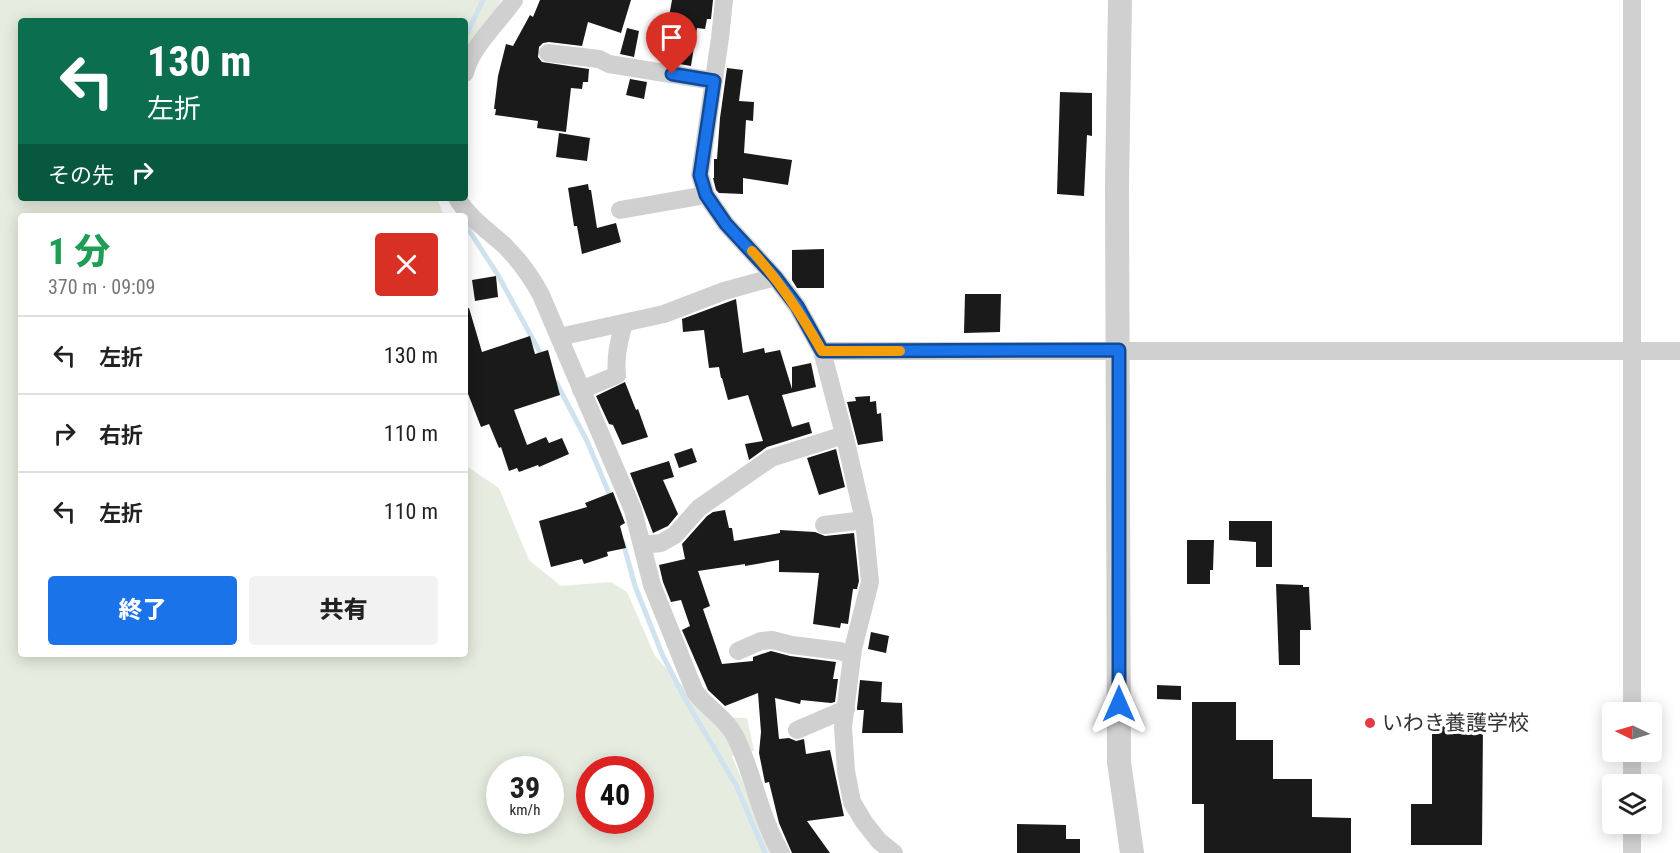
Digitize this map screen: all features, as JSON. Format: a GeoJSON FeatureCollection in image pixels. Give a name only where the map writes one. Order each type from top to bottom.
{"type":"FeatureCollection","features":[{"type":"Feature","properties":{"kind":"street"},"geometry":{"type":"LineString","coordinates":[[468,60],[513,0]]}},
{"type":"Feature","properties":{"kind":"street"},"geometry":{"type":"LineString","coordinates":[[724,0],[700,175],[706,195],[726,224],[775,277],[797,306],[822,351],[864,520],[870,582],[852,656],[843,727],[846,771],[852,802],[879,842],[894,853]]}},
{"type":"Feature","properties":{"kind":"street"},"geometry":{"type":"LineString","coordinates":[[1120,0],[1117,185],[1119,762],[1132,853]]}},
{"type":"Feature","properties":{"kind":"street"},"geometry":{"type":"LineString","coordinates":[[1632,0],[1632,702]]}},
{"type":"Feature","properties":{"kind":"street"},"geometry":{"type":"LineString","coordinates":[[548,53],[599,59],[609,64],[714,81]]}},
{"type":"Feature","properties":{"kind":"street"},"geometry":{"type":"LineString","coordinates":[[621,210],[706,195]]}},
{"type":"Feature","properties":{"kind":"street"},"geometry":{"type":"LineString","coordinates":[[468,215],[504,246],[532,279],[633,510],[652,585],[695,692],[727,724],[735,737],[761,812],[781,853]]}},
{"type":"Feature","properties":{"kind":"street"},"geometry":{"type":"LineString","coordinates":[[559,337],[664,314],[724,291],[775,277]]}},
{"type":"Feature","properties":{"kind":"street"},"geometry":{"type":"LineString","coordinates":[[581,390],[617,375],[617,346],[624,323]]}},
{"type":"Feature","properties":{"kind":"street"},"geometry":{"type":"LineString","coordinates":[[822,351],[1680,351]]}},
{"type":"Feature","properties":{"kind":"street"},"geometry":{"type":"LineString","coordinates":[[642,545],[661,543],[675,535],[699,508],[771,458],[844,435]]}},
{"type":"Feature","properties":{"kind":"street"},"geometry":{"type":"LineString","coordinates":[[824,525],[864,520]]}},
{"type":"Feature","properties":{"kind":"street"},"geometry":{"type":"LineString","coordinates":[[738,651],[761,640],[772,640],[840,651],[852,656]]}},
{"type":"Feature","properties":{"kind":"street"},"geometry":{"type":"LineString","coordinates":[[797,730],[846,709]]}},
{"type":"Feature","properties":{"kind":"street"},"geometry":{"type":"LineString","coordinates":[[1632,834],[1632,853]]}},
{"type":"Feature","properties":{"kind":"shaded area"},"geometry":{"type":"Polygon","coordinates":[[[0,0],[501,0],[468,72],[468,18],[18,18],[18,201],[438,201],[443,213],[18,213],[18,657],[468,657],[468,467],[499,488],[529,560],[561,586],[611,582],[627,592],[655,656],[711,717],[747,718],[754,751],[732,756],[754,809],[786,853],[0,853],[0,0]]]}},
{"type":"Feature","properties":{"kind":"building"},"geometry":{"type":"Polygon","coordinates":[[[540,0],[631,0],[621,33],[588,22],[582,46],[549,42],[539,47],[538,57],[542,62],[589,69],[588,82],[583,82],[582,89],[571,88],[566,132],[537,128],[538,121],[495,115],[498,76],[506,44],[513,46],[530,15],[533,17],[540,0]]]}},
{"type":"Feature","properties":{"kind":"building"},"geometry":{"type":"Polygon","coordinates":[[[672,0],[713,0],[711,19],[707,19],[705,29],[697,28],[691,66],[661,61],[672,0]]]}},
{"type":"Feature","properties":{"kind":"building"},"geometry":{"type":"Polygon","coordinates":[[[627,28],[639,31],[634,57],[620,54],[627,28]]]}},
{"type":"Feature","properties":{"kind":"building"},"geometry":{"type":"Polygon","coordinates":[[[727,68],[743,70],[739,101],[754,102],[753,121],[746,120],[744,153],[792,160],[788,185],[743,178],[743,194],[719,193],[716,190],[713,178],[714,159],[717,159],[727,68]]]}},
{"type":"Feature","properties":{"kind":"building"},"geometry":{"type":"Polygon","coordinates":[[[630,79],[647,82],[644,99],[626,95],[630,79]]]}},
{"type":"Feature","properties":{"kind":"building"},"geometry":{"type":"Polygon","coordinates":[[[1060,92],[1092,93],[1092,136],[1087,135],[1084,196],[1057,194],[1060,92]]]}},
{"type":"Feature","properties":{"kind":"building"},"geometry":{"type":"Polygon","coordinates":[[[559,133],[590,138],[587,161],[556,157],[559,133]]]}},
{"type":"Feature","properties":{"kind":"building"},"geometry":{"type":"Polygon","coordinates":[[[588,184],[597,228],[616,223],[621,242],[582,254],[577,226],[574,226],[568,188],[588,184]]]}},
{"type":"Feature","properties":{"kind":"building"},"geometry":{"type":"Polygon","coordinates":[[[824,249],[824,288],[797,288],[792,280],[792,250],[824,249]]]}},
{"type":"Feature","properties":{"kind":"building"},"geometry":{"type":"Polygon","coordinates":[[[496,276],[498,297],[475,301],[472,280],[496,276]]]}},
{"type":"Feature","properties":{"kind":"building"},"geometry":{"type":"Polygon","coordinates":[[[965,294],[1001,294],[1000,332],[964,333],[965,294]]]}},
{"type":"Feature","properties":{"kind":"building"},"geometry":{"type":"Polygon","coordinates":[[[736,299],[743,353],[764,348],[765,353],[780,350],[792,389],[792,367],[811,363],[816,387],[782,395],[792,427],[809,422],[812,433],[767,447],[749,460],[745,444],[763,441],[748,395],[728,400],[719,367],[709,368],[704,330],[683,332],[682,319],[736,299]]]}},
{"type":"Feature","properties":{"kind":"building"},"geometry":{"type":"Polygon","coordinates":[[[468,308],[482,352],[530,336],[535,354],[548,350],[560,395],[514,410],[527,445],[546,437],[549,443],[562,438],[569,454],[539,467],[538,465],[519,472],[517,468],[509,471],[501,447],[499,448],[489,424],[481,427],[468,394],[468,308]]]}},
{"type":"Feature","properties":{"kind":"building"},"geometry":{"type":"Polygon","coordinates":[[[625,382],[648,437],[622,445],[596,396],[625,382]]]}},
{"type":"Feature","properties":{"kind":"building"},"geometry":{"type":"Polygon","coordinates":[[[870,396],[870,402],[876,401],[877,414],[881,413],[883,441],[858,445],[847,402],[856,401],[855,397],[870,396]]]}},
{"type":"Feature","properties":{"kind":"building"},"geometry":{"type":"Polygon","coordinates":[[[692,448],[697,462],[679,468],[674,454],[692,448]]]}},
{"type":"Feature","properties":{"kind":"building"},"geometry":{"type":"Polygon","coordinates":[[[836,449],[845,487],[819,495],[807,458],[836,449]]]}},
{"type":"Feature","properties":{"kind":"building"},"geometry":{"type":"Polygon","coordinates":[[[669,461],[674,477],[663,480],[678,514],[668,526],[653,533],[630,473],[669,461]]]}},
{"type":"Feature","properties":{"kind":"building"},"geometry":{"type":"Polygon","coordinates":[[[613,492],[625,523],[620,526],[626,548],[607,552],[608,556],[584,564],[582,559],[551,567],[539,521],[587,507],[585,503],[613,492]]]}},
{"type":"Feature","properties":{"kind":"building"},"geometry":{"type":"Polygon","coordinates":[[[725,510],[734,541],[780,533],[780,530],[815,532],[825,536],[854,533],[859,581],[857,589],[853,589],[848,624],[841,623],[840,628],[813,624],[819,573],[779,572],[779,560],[698,571],[710,606],[703,609],[722,664],[753,661],[753,657],[771,651],[836,662],[833,679],[838,679],[835,702],[801,700],[800,704],[775,698],[779,739],[789,738],[796,741],[804,739],[806,754],[830,750],[844,816],[807,821],[830,853],[792,853],[779,823],[769,782],[765,783],[759,753],[761,732],[758,693],[725,706],[708,690],[682,630],[690,626],[681,600],[671,602],[663,582],[659,565],[685,559],[682,544],[707,516],[713,512],[725,510]]]}},
{"type":"Feature","properties":{"kind":"building"},"geometry":{"type":"Polygon","coordinates":[[[1229,521],[1272,521],[1272,567],[1256,567],[1256,542],[1229,540],[1229,521]]]}},
{"type":"Feature","properties":{"kind":"building"},"geometry":{"type":"Polygon","coordinates":[[[1187,540],[1214,540],[1210,584],[1187,584],[1187,540]]]}},
{"type":"Feature","properties":{"kind":"building"},"geometry":{"type":"Polygon","coordinates":[[[1276,584],[1309,587],[1311,630],[1300,630],[1300,665],[1279,665],[1276,584]]]}},
{"type":"Feature","properties":{"kind":"building"},"geometry":{"type":"Polygon","coordinates":[[[871,632],[889,636],[886,653],[868,649],[871,632]]]}},
{"type":"Feature","properties":{"kind":"building"},"geometry":{"type":"Polygon","coordinates":[[[860,680],[882,682],[881,702],[902,703],[903,733],[862,733],[864,710],[857,710],[860,680]]]}},
{"type":"Feature","properties":{"kind":"building"},"geometry":{"type":"Polygon","coordinates":[[[1157,685],[1181,686],[1181,700],[1157,699],[1157,685]]]}},
{"type":"Feature","properties":{"kind":"building"},"geometry":{"type":"Polygon","coordinates":[[[1192,702],[1236,702],[1236,740],[1273,740],[1273,779],[1312,779],[1312,817],[1351,818],[1351,853],[1204,853],[1204,804],[1192,804],[1192,702]]]}},
{"type":"Feature","properties":{"kind":"building"},"geometry":{"type":"Polygon","coordinates":[[[1432,726],[1483,726],[1482,845],[1411,845],[1411,804],[1432,804],[1432,726]]]}},
{"type":"Feature","properties":{"kind":"building"},"geometry":{"type":"Polygon","coordinates":[[[1017,824],[1066,825],[1066,839],[1080,839],[1080,853],[1017,853],[1017,824]]]}},
{"type":"Feature","properties":{"kind":"waterway"},"geometry":{"type":"LineString","coordinates":[[468,32],[483,0]]}},
{"type":"Feature","properties":{"kind":"waterway"},"geometry":{"type":"LineString","coordinates":[[468,229],[498,275],[543,358]]}},
{"type":"Feature","properties":{"kind":"waterway"},"geometry":{"type":"LineString","coordinates":[[556,382],[587,441],[611,498]]}},
{"type":"Feature","properties":{"kind":"waterway"},"geometry":{"type":"LineString","coordinates":[[623,542],[635,586],[662,654],[685,699],[736,785],[765,853]]}},
{"type":"Feature","properties":{"kind":"slow traffic"},"geometry":{"type":"LineString","coordinates":[[752,251],[797,306],[822,351],[900,351]]}},
{"type":"Feature","properties":{"kind":"place","name":"いわき養護学校"},"geometry":{"type":"Point","coordinates":[1370,723]}},
{"type":"Feature","properties":{"kind":"route"},"geometry":{"type":"LineString","coordinates":[[672,74],[714,81],[700,175],[706,195],[726,224],[775,277],[797,306],[822,351],[1119,350],[1119,704]]}}]}
